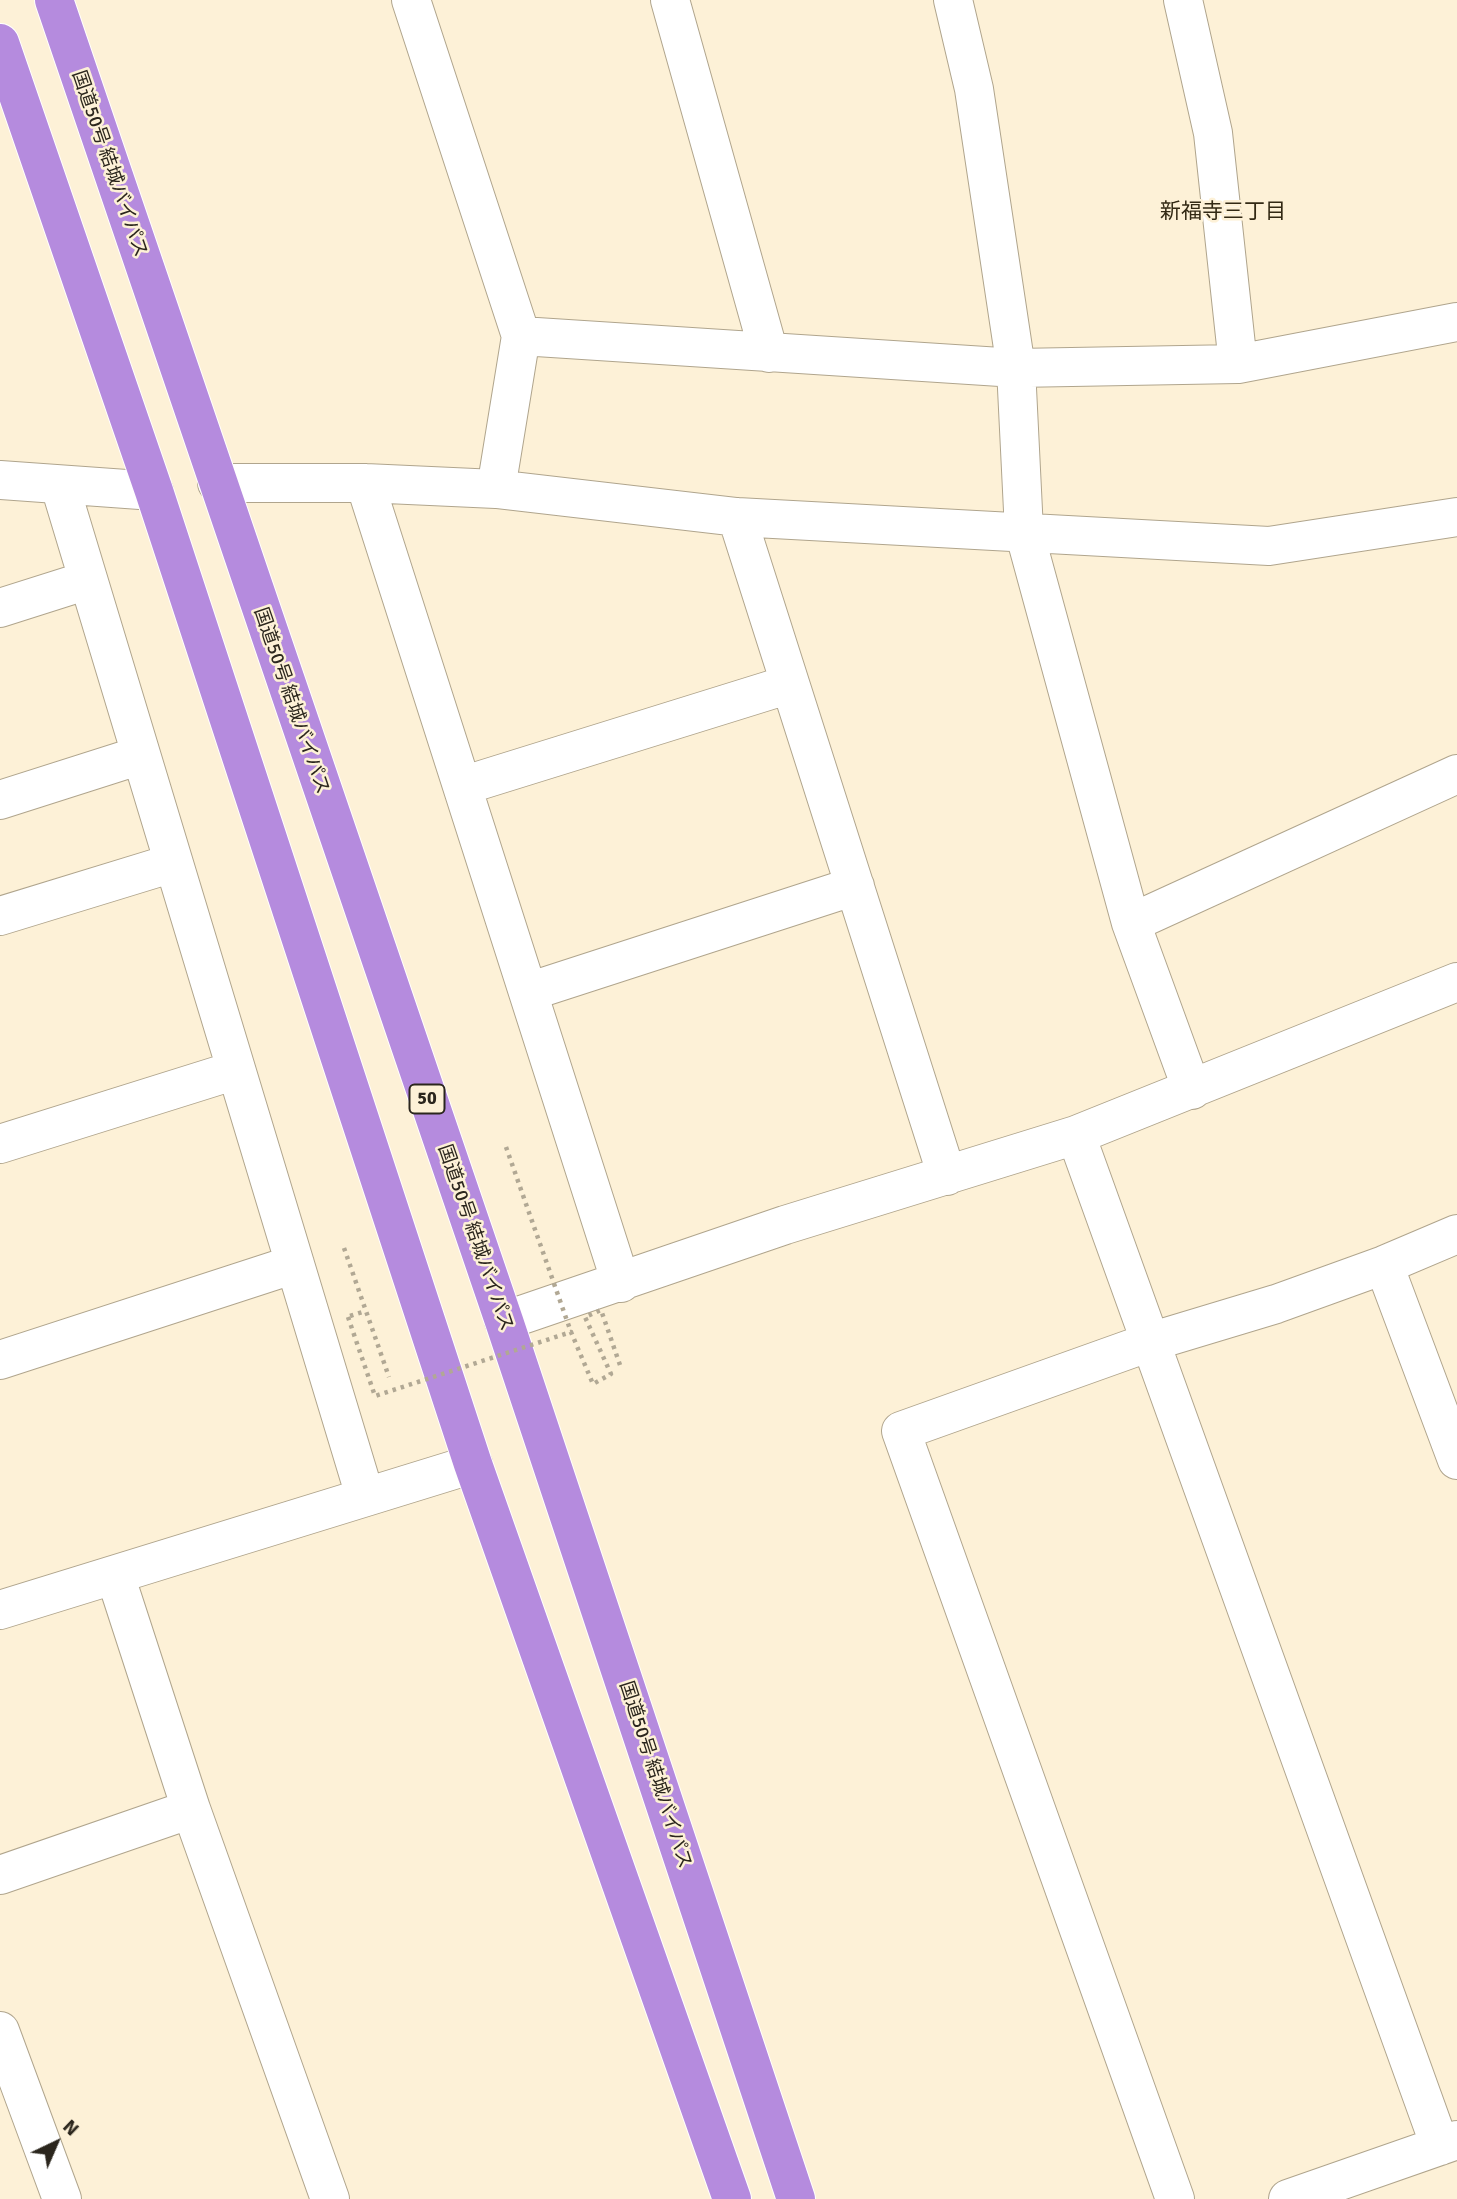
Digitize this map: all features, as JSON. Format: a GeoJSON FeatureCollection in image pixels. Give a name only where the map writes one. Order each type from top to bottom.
{"type":"FeatureCollection","features":[{"type":"Feature","properties":{"kind":"highway","name":"国道50号 結城バイパス"},"geometry":{"type":"LineString","coordinates":[[54,0],[504,1321],[796,2199]]}},
{"type":"Feature","properties":{"kind":"highway"},"geometry":{"type":"LineString","coordinates":[[0,43],[154,491],[474,1464],[732,2199]]}},
{"type":"Feature","properties":{"kind":"street"},"geometry":{"type":"LineString","coordinates":[[411,0],[521,336],[496,488]]}},
{"type":"Feature","properties":{"kind":"street"},"geometry":{"type":"LineString","coordinates":[[670,0],[769,353]]}},
{"type":"Feature","properties":{"kind":"street"},"geometry":{"type":"LineString","coordinates":[[953,0],[974,89],[1016,368],[1024,531],[1131,923],[1192,1090]]}},
{"type":"Feature","properties":{"kind":"street"},"geometry":{"type":"LineString","coordinates":[[1183,0],[1213,133],[1238,364]]}},
{"type":"Feature","properties":{"kind":"street"},"geometry":{"type":"LineString","coordinates":[[521,336],[1016,368],[1238,364],[1457,322]]}},
{"type":"Feature","properties":{"kind":"street"},"geometry":{"type":"LineString","coordinates":[[0,480],[154,491]]}},
{"type":"Feature","properties":{"kind":"street"},"geometry":{"type":"LineString","coordinates":[[217,483],[365,482],[496,488],[737,517],[1269,546],[1457,517]]}},
{"type":"Feature","properties":{"kind":"street"},"geometry":{"type":"LineString","coordinates":[[365,482],[621,1283]]}},
{"type":"Feature","properties":{"kind":"street"},"geometry":{"type":"LineString","coordinates":[[60,486],[365,1496]]}},
{"type":"Feature","properties":{"kind":"street"},"geometry":{"type":"LineString","coordinates":[[737,517],[947,1176]]}},
{"type":"Feature","properties":{"kind":"street"},"geometry":{"type":"LineString","coordinates":[[0,608],[88,580]]}},
{"type":"Feature","properties":{"kind":"street"},"geometry":{"type":"LineString","coordinates":[[462,786],[790,684]]}},
{"type":"Feature","properties":{"kind":"street"},"geometry":{"type":"LineString","coordinates":[[0,800],[141,755]]}},
{"type":"Feature","properties":{"kind":"street"},"geometry":{"type":"LineString","coordinates":[[1131,923],[1457,774]]}},
{"type":"Feature","properties":{"kind":"street"},"geometry":{"type":"LineString","coordinates":[[0,916],[173,863]]}},
{"type":"Feature","properties":{"kind":"street"},"geometry":{"type":"LineString","coordinates":[[528,992],[855,886]]}},
{"type":"Feature","properties":{"kind":"street"},"geometry":{"type":"LineString","coordinates":[[504,1321],[785,1225],[1076,1135],[1457,982]]}},
{"type":"Feature","properties":{"kind":"street"},"geometry":{"type":"LineString","coordinates":[[0,1144],[236,1070]]}},
{"type":"Feature","properties":{"kind":"street"},"geometry":{"type":"LineString","coordinates":[[1076,1135],[1150,1342],[1449,2143],[1288,2199]]}},
{"type":"Feature","properties":{"kind":"street"},"geometry":{"type":"LineString","coordinates":[[1175,2199],[901,1431],[1150,1342],[1276,1304],[1384,1265],[1457,1234]]}},
{"type":"Feature","properties":{"kind":"street"},"geometry":{"type":"LineString","coordinates":[[0,1360],[295,1264]]}},
{"type":"Feature","properties":{"kind":"street"},"geometry":{"type":"LineString","coordinates":[[1384,1265],[1457,1460]]}},
{"type":"Feature","properties":{"kind":"street"},"geometry":{"type":"LineString","coordinates":[[0,1610],[474,1464]]}},
{"type":"Feature","properties":{"kind":"street"},"geometry":{"type":"LineString","coordinates":[[115,1575],[191,1809],[330,2199]]}},
{"type":"Feature","properties":{"kind":"street"},"geometry":{"type":"LineString","coordinates":[[0,1875],[191,1809]]}},
{"type":"Feature","properties":{"kind":"street"},"geometry":{"type":"LineString","coordinates":[[0,2031],[62,2199]]}},
{"type":"Feature","properties":{"kind":"path"},"geometry":{"type":"LineString","coordinates":[[506,1147],[571,1332],[593,1384],[611,1374],[585,1317],[601,1310],[620,1365]]}},
{"type":"Feature","properties":{"kind":"path"},"geometry":{"type":"LineString","coordinates":[[344,1248],[389,1377]]}},
{"type":"Feature","properties":{"kind":"path"},"geometry":{"type":"LineString","coordinates":[[366,1311],[348,1317],[375,1396],[571,1332]]}},
{"type":"Feature","properties":{"kind":"district","name":"新福寺三丁目"},"geometry":{"type":"Point","coordinates":[1223,212]}}]}
